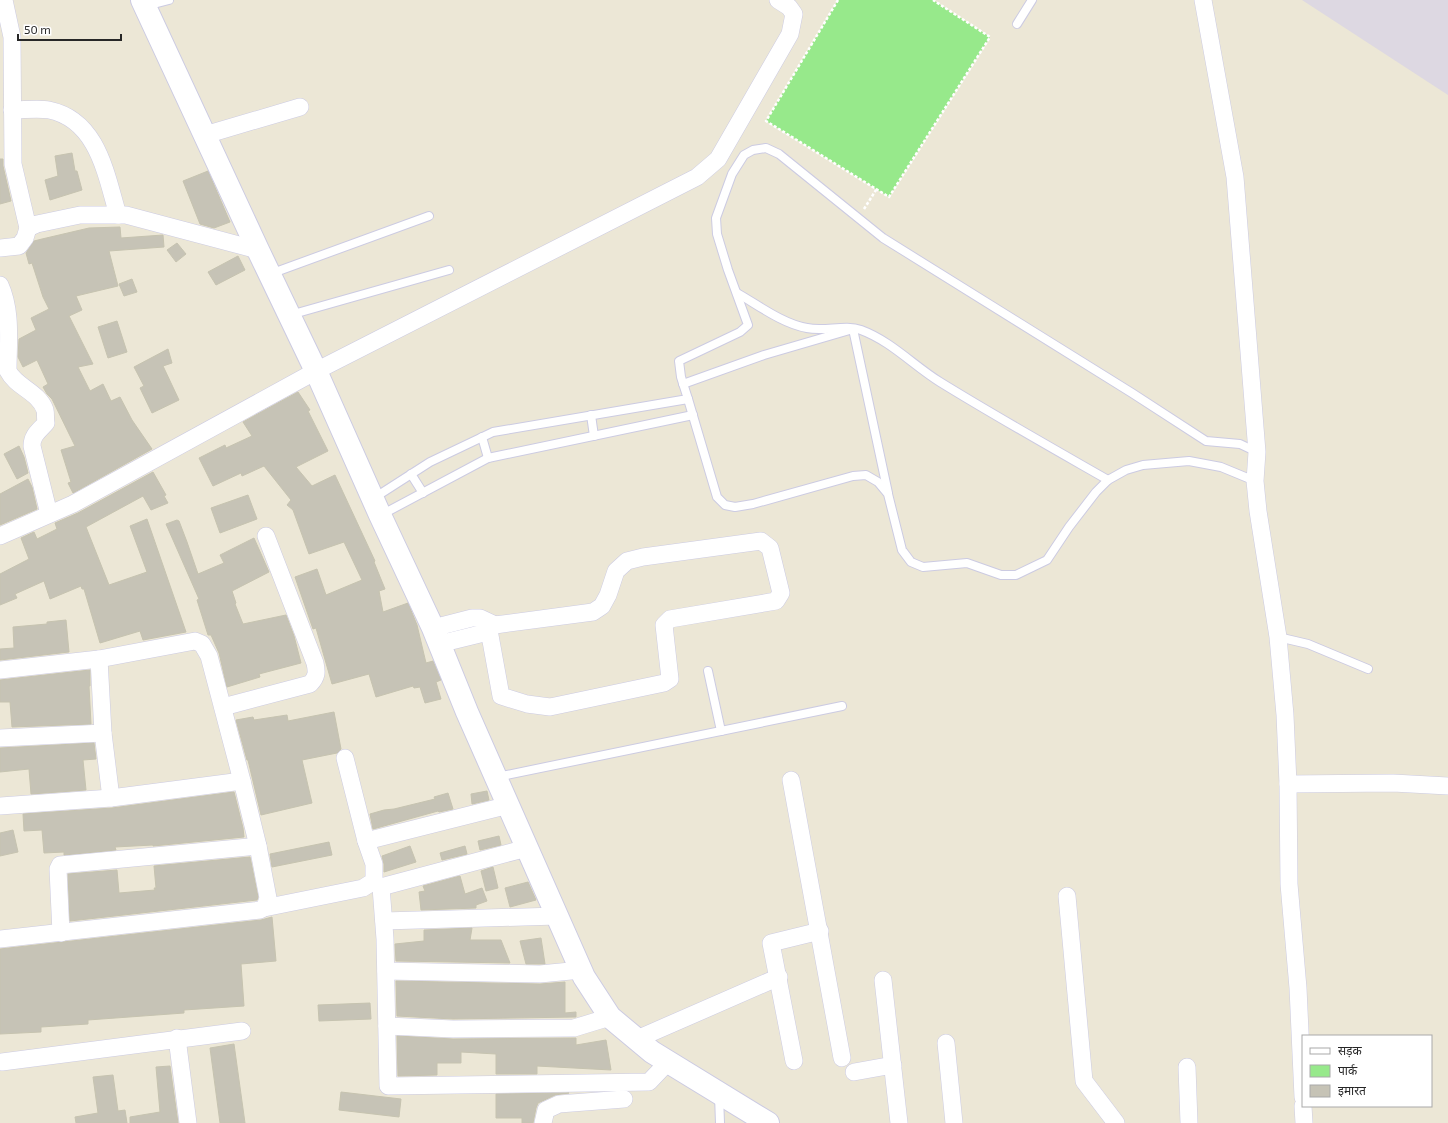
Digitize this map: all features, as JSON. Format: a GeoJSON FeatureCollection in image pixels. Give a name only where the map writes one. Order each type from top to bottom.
{"type":"FeatureCollection","features":[{"type":"Feature","properties":{"kind":"street"},"geometry":{"type":"LineString","coordinates":[[0,248],[19,246],[25,238],[28,228],[6,165],[12,110],[12,37],[4,0]]}},
{"type":"Feature","properties":{"kind":"street"},"geometry":{"type":"LineString","coordinates":[[0,536],[73,504],[316,371],[697,177],[718,159],[790,34],[794,14],[789,7],[778,0]]}},
{"type":"Feature","properties":{"kind":"street"},"geometry":{"type":"LineString","coordinates":[[1203,0],[1235,178],[1257,452],[1255,482],[1264,555],[1278,637],[1285,714],[1288,784],[1289,884],[1298,988],[1302,1075]]}},
{"type":"Feature","properties":{"kind":"street"},"geometry":{"type":"LineString","coordinates":[[143,3],[316,371],[436,636],[581,970],[610,1017],[652,1052],[768,1123]]}},
{"type":"Feature","properties":{"kind":"street"},"geometry":{"type":"LineString","coordinates":[[205,135],[300,107]]}},
{"type":"Feature","properties":{"kind":"street"},"geometry":{"type":"LineString","coordinates":[[12,110],[49,110],[62,114],[85,130],[94,143],[99,154],[118,215]]}},
{"type":"Feature","properties":{"kind":"street"},"geometry":{"type":"LineString","coordinates":[[28,228],[37,224],[80,215],[126,215],[258,250]]}},
{"type":"Feature","properties":{"kind":"street"},"geometry":{"type":"LineString","coordinates":[[0,284],[4,292],[8,314],[8,371],[12,378],[39,400],[45,410],[46,423],[34,434],[32,446],[49,514]]}},
{"type":"Feature","properties":{"kind":"street"},"geometry":{"type":"LineString","coordinates":[[223,707],[310,684],[315,679],[317,671],[315,663],[266,536]]}},
{"type":"Feature","properties":{"kind":"street"},"geometry":{"type":"LineString","coordinates":[[436,636],[472,618],[480,618],[492,627],[593,612],[602,606],[608,595],[616,571],[627,561],[761,541],[770,548],[781,593],[776,601],[670,619],[664,625],[670,679],[664,683],[550,707],[527,704],[501,696],[492,627]]}},
{"type":"Feature","properties":{"kind":"street"},"geometry":{"type":"LineString","coordinates":[[0,670],[99,659],[195,641],[202,644],[209,656],[258,846],[268,898],[264,908]]}},
{"type":"Feature","properties":{"kind":"street"},"geometry":{"type":"LineString","coordinates":[[99,659],[102,733],[111,798]]}},
{"type":"Feature","properties":{"kind":"street"},"geometry":{"type":"LineString","coordinates":[[0,738],[102,733]]}},
{"type":"Feature","properties":{"kind":"street"},"geometry":{"type":"LineString","coordinates":[[0,939],[260,910],[363,888],[374,881],[374,864],[366,841],[345,758]]}},
{"type":"Feature","properties":{"kind":"street"},"geometry":{"type":"LineString","coordinates":[[791,780],[820,930],[842,1058]]}},
{"type":"Feature","properties":{"kind":"street"},"geometry":{"type":"LineString","coordinates":[[0,806],[111,798],[242,781]]}},
{"type":"Feature","properties":{"kind":"street"},"geometry":{"type":"LineString","coordinates":[[1288,784],[1393,783],[1448,786]]}},
{"type":"Feature","properties":{"kind":"street"},"geometry":{"type":"LineString","coordinates":[[366,841],[509,805]]}},
{"type":"Feature","properties":{"kind":"street"},"geometry":{"type":"LineString","coordinates":[[61,933],[58,869],[60,865],[258,846]]}},
{"type":"Feature","properties":{"kind":"street"},"geometry":{"type":"LineString","coordinates":[[528,848],[381,887],[386,971],[388,1086],[649,1082],[668,1062]]}},
{"type":"Feature","properties":{"kind":"street"},"geometry":{"type":"LineString","coordinates":[[1067,896],[1084,1081],[1116,1123]]}},
{"type":"Feature","properties":{"kind":"street"},"geometry":{"type":"LineString","coordinates":[[384,921],[557,916]]}},
{"type":"Feature","properties":{"kind":"street"},"geometry":{"type":"LineString","coordinates":[[794,1061],[771,943],[820,930]]}},
{"type":"Feature","properties":{"kind":"street"},"geometry":{"type":"LineString","coordinates":[[386,971],[540,974],[581,970]]}},
{"type":"Feature","properties":{"kind":"street"},"geometry":{"type":"LineString","coordinates":[[637,1039],[778,977]]}},
{"type":"Feature","properties":{"kind":"street"},"geometry":{"type":"LineString","coordinates":[[883,980],[899,1123]]}},
{"type":"Feature","properties":{"kind":"street"},"geometry":{"type":"LineString","coordinates":[[387,1026],[452,1029],[574,1028],[610,1017]]}},
{"type":"Feature","properties":{"kind":"street"},"geometry":{"type":"LineString","coordinates":[[2,1062],[177,1038],[242,1031]]}},
{"type":"Feature","properties":{"kind":"street"},"geometry":{"type":"LineString","coordinates":[[177,1038],[188,1123]]}},
{"type":"Feature","properties":{"kind":"street"},"geometry":{"type":"LineString","coordinates":[[946,1043],[954,1123]]}},
{"type":"Feature","properties":{"kind":"street"},"geometry":{"type":"LineString","coordinates":[[854,1072],[893,1065]]}},
{"type":"Feature","properties":{"kind":"street"},"geometry":{"type":"LineString","coordinates":[[1187,1067],[1189,1123]]}},
{"type":"Feature","properties":{"kind":"street"},"geometry":{"type":"LineString","coordinates":[[543,1123],[546,1110],[559,1104],[624,1099]]}},
{"type":"Feature","properties":{"kind":"street"},"geometry":{"type":"LineString","coordinates":[[1303,1107],[1304,1123]]}},
{"type":"Feature","properties":{"kind":"lane"},"geometry":{"type":"LineString","coordinates":[[143,3],[169,0]]}},
{"type":"Feature","properties":{"kind":"lane"},"geometry":{"type":"LineString","coordinates":[[1017,24],[1032,0]]}},
{"type":"Feature","properties":{"kind":"lane"},"geometry":{"type":"LineString","coordinates":[[888,494],[878,482],[866,475],[853,476],[753,504],[735,507],[724,505],[717,497],[683,384],[679,361],[740,332],[748,325],[717,234],[716,218],[732,174],[744,155],[748,152],[766,148],[779,154],[883,238],[1132,393],[1206,441],[1240,444],[1257,452]]}},
{"type":"Feature","properties":{"kind":"lane"},"geometry":{"type":"LineString","coordinates":[[270,274],[429,216]]}},
{"type":"Feature","properties":{"kind":"lane"},"geometry":{"type":"LineString","coordinates":[[289,315],[449,270]]}},
{"type":"Feature","properties":{"kind":"lane"},"geometry":{"type":"LineString","coordinates":[[737,293],[790,324],[821,330],[844,328],[860,330],[879,339],[939,382],[1108,480]]}},
{"type":"Feature","properties":{"kind":"lane"},"geometry":{"type":"LineString","coordinates":[[683,384],[764,355],[853,329]]}},
{"type":"Feature","properties":{"kind":"lane"},"geometry":{"type":"LineString","coordinates":[[853,329],[888,494],[902,550],[911,562],[923,567],[967,562],[1001,575],[1016,576],[1048,560],[1069,527],[1096,492],[1108,480],[1126,470],[1143,465],[1189,461],[1222,467],[1255,482]]}},
{"type":"Feature","properties":{"kind":"lane"},"geometry":{"type":"LineString","coordinates":[[377,507],[410,474],[430,462],[493,432],[688,399]]}},
{"type":"Feature","properties":{"kind":"lane"},"geometry":{"type":"LineString","coordinates":[[591,415],[594,436]]}},
{"type":"Feature","properties":{"kind":"lane"},"geometry":{"type":"LineString","coordinates":[[377,507],[423,493],[488,458],[693,415]]}},
{"type":"Feature","properties":{"kind":"lane"},"geometry":{"type":"LineString","coordinates":[[482,437],[488,458]]}},
{"type":"Feature","properties":{"kind":"lane"},"geometry":{"type":"LineString","coordinates":[[410,474],[423,493]]}},
{"type":"Feature","properties":{"kind":"lane"},"geometry":{"type":"LineString","coordinates":[[1278,637],[1308,644],[1368,669]]}},
{"type":"Feature","properties":{"kind":"lane"},"geometry":{"type":"LineString","coordinates":[[708,671],[721,731]]}},
{"type":"Feature","properties":{"kind":"lane"},"geometry":{"type":"LineString","coordinates":[[496,777],[842,706]]}},
{"type":"Feature","properties":{"kind":"lane"},"geometry":{"type":"LineString","coordinates":[[718,1092],[720,1123]]}},
{"type":"Feature","properties":{"kind":"path"},"geometry":{"type":"LineString","coordinates":[[838,0],[766,121],[889,197],[990,37],[933,0]]}},
{"type":"Feature","properties":{"kind":"path"},"geometry":{"type":"LineString","coordinates":[[858,218],[876,190]]}},
{"type":"Feature","properties":{"kind":"shaded area"},"geometry":{"type":"Polygon","coordinates":[[[1302,0],[1448,0],[1448,95],[1302,0]]]}},
{"type":"Feature","properties":{"kind":"green space"},"geometry":{"type":"Polygon","coordinates":[[[838,0],[933,0],[990,37],[889,197],[766,121],[838,0]]]}},
{"type":"Feature","properties":{"kind":"building"},"geometry":{"type":"Polygon","coordinates":[[[72,153],[75,171],[77,171],[82,190],[50,200],[45,180],[58,176],[55,156],[72,153]]]}},
{"type":"Feature","properties":{"kind":"building"},"geometry":{"type":"Polygon","coordinates":[[[0,159],[3,159],[3,166],[11,201],[0,204],[0,159]]]}},
{"type":"Feature","properties":{"kind":"building"},"geometry":{"type":"Polygon","coordinates":[[[208,171],[230,222],[214,228],[200,224],[183,181],[208,171]]]}},
{"type":"Feature","properties":{"kind":"building"},"geometry":{"type":"Polygon","coordinates":[[[120,227],[121,238],[163,235],[164,247],[109,251],[118,286],[76,296],[82,310],[69,316],[93,364],[78,367],[90,391],[103,384],[111,401],[120,397],[132,420],[152,449],[73,493],[68,483],[71,482],[61,450],[75,446],[52,399],[43,387],[48,384],[37,360],[23,367],[18,357],[19,339],[36,330],[31,318],[49,309],[43,297],[32,263],[29,264],[26,253],[34,241],[89,228],[120,227]]]}},
{"type":"Feature","properties":{"kind":"building"},"geometry":{"type":"Polygon","coordinates":[[[177,243],[186,254],[176,262],[167,250],[177,243]]]}},
{"type":"Feature","properties":{"kind":"building"},"geometry":{"type":"Polygon","coordinates":[[[238,256],[245,270],[216,285],[208,272],[238,256]]]}},
{"type":"Feature","properties":{"kind":"building"},"geometry":{"type":"Polygon","coordinates":[[[132,279],[137,292],[124,296],[119,284],[132,279]]]}},
{"type":"Feature","properties":{"kind":"building"},"geometry":{"type":"Polygon","coordinates":[[[117,321],[127,352],[108,358],[98,327],[117,321]]]}},
{"type":"Feature","properties":{"kind":"building"},"geometry":{"type":"Polygon","coordinates":[[[168,349],[172,363],[163,366],[179,400],[152,413],[140,388],[144,386],[134,367],[168,349]]]}},
{"type":"Feature","properties":{"kind":"building"},"geometry":{"type":"Polygon","coordinates":[[[298,392],[310,410],[308,411],[328,451],[296,467],[312,486],[335,475],[375,561],[374,562],[385,589],[379,591],[383,612],[408,603],[417,625],[426,663],[433,661],[441,680],[436,682],[441,699],[425,703],[420,687],[414,688],[413,686],[376,697],[369,674],[332,684],[316,628],[313,629],[295,577],[317,569],[326,595],[362,580],[344,542],[309,554],[293,510],[287,505],[291,500],[264,466],[242,476],[241,473],[213,486],[199,458],[225,445],[226,448],[252,436],[243,422],[298,392]]]}},
{"type":"Feature","properties":{"kind":"building"},"geometry":{"type":"Polygon","coordinates":[[[19,446],[24,457],[28,473],[17,479],[4,454],[19,446]]]}},
{"type":"Feature","properties":{"kind":"building"},"geometry":{"type":"Polygon","coordinates":[[[153,472],[166,495],[164,496],[168,503],[151,510],[143,496],[86,527],[109,585],[147,572],[130,526],[147,519],[186,632],[143,640],[140,631],[100,643],[84,589],[82,589],[81,586],[50,599],[44,581],[15,594],[17,598],[0,605],[0,574],[29,559],[21,538],[34,532],[37,539],[57,529],[55,523],[78,513],[153,472]]]}},
{"type":"Feature","properties":{"kind":"building"},"geometry":{"type":"Polygon","coordinates":[[[28,479],[32,487],[37,509],[0,525],[0,494],[28,479]]]}},
{"type":"Feature","properties":{"kind":"building"},"geometry":{"type":"Polygon","coordinates":[[[248,495],[257,519],[220,533],[211,508],[248,495]]]}},
{"type":"Feature","properties":{"kind":"building"},"geometry":{"type":"Polygon","coordinates":[[[177,520],[179,521],[198,574],[224,563],[220,555],[254,538],[269,572],[232,591],[235,604],[243,624],[286,615],[294,636],[301,663],[259,674],[260,677],[227,687],[219,653],[211,635],[208,635],[197,600],[199,599],[166,524],[177,520]]]}},
{"type":"Feature","properties":{"kind":"building"},"geometry":{"type":"Polygon","coordinates":[[[66,620],[69,652],[0,660],[0,649],[14,648],[13,627],[47,624],[47,622],[66,620]]]}},
{"type":"Feature","properties":{"kind":"building"},"geometry":{"type":"Polygon","coordinates":[[[90,670],[89,686],[91,724],[12,727],[10,702],[0,702],[0,680],[90,670]]]}},
{"type":"Feature","properties":{"kind":"building"},"geometry":{"type":"Polygon","coordinates":[[[334,712],[341,749],[337,753],[302,760],[312,803],[261,815],[248,760],[236,720],[253,717],[254,720],[287,715],[288,721],[334,712]]]}},
{"type":"Feature","properties":{"kind":"building"},"geometry":{"type":"Polygon","coordinates":[[[94,743],[96,759],[83,760],[86,790],[31,794],[29,769],[0,772],[0,748],[94,743]]]}},
{"type":"Feature","properties":{"kind":"building"},"geometry":{"type":"Polygon","coordinates":[[[487,791],[489,800],[472,804],[471,794],[487,791]]]}},
{"type":"Feature","properties":{"kind":"building"},"geometry":{"type":"Polygon","coordinates":[[[234,792],[244,837],[153,846],[115,847],[116,850],[64,855],[64,852],[44,853],[42,830],[24,831],[23,814],[112,808],[234,792]]]}},
{"type":"Feature","properties":{"kind":"building"},"geometry":{"type":"Polygon","coordinates":[[[448,793],[453,809],[438,811],[373,829],[370,814],[435,799],[434,797],[448,793]]]}},
{"type":"Feature","properties":{"kind":"building"},"geometry":{"type":"Polygon","coordinates":[[[13,830],[18,852],[0,856],[0,833],[13,830]]]}},
{"type":"Feature","properties":{"kind":"building"},"geometry":{"type":"Polygon","coordinates":[[[499,836],[501,845],[480,850],[478,841],[499,836]]]}},
{"type":"Feature","properties":{"kind":"building"},"geometry":{"type":"Polygon","coordinates":[[[329,842],[332,855],[272,867],[270,854],[329,842]]]}},
{"type":"Feature","properties":{"kind":"building"},"geometry":{"type":"Polygon","coordinates":[[[410,846],[416,862],[384,872],[382,856],[410,846]]]}},
{"type":"Feature","properties":{"kind":"building"},"geometry":{"type":"Polygon","coordinates":[[[465,846],[467,854],[442,860],[440,853],[465,846]]]}},
{"type":"Feature","properties":{"kind":"building"},"geometry":{"type":"Polygon","coordinates":[[[250,857],[258,897],[257,900],[70,921],[68,874],[117,870],[119,893],[155,890],[154,866],[250,857]]]}},
{"type":"Feature","properties":{"kind":"building"},"geometry":{"type":"Polygon","coordinates":[[[493,867],[498,888],[486,891],[481,871],[493,867]]]}},
{"type":"Feature","properties":{"kind":"building"},"geometry":{"type":"Polygon","coordinates":[[[460,876],[465,894],[482,888],[487,901],[476,905],[476,908],[421,910],[419,892],[425,891],[423,886],[460,876]]]}},
{"type":"Feature","properties":{"kind":"building"},"geometry":{"type":"Polygon","coordinates":[[[528,882],[536,900],[510,907],[505,888],[528,882]]]}},
{"type":"Feature","properties":{"kind":"building"},"geometry":{"type":"Polygon","coordinates":[[[272,917],[276,961],[241,964],[244,1006],[184,1010],[184,1013],[88,1020],[88,1024],[41,1027],[41,1032],[0,1034],[0,949],[261,920],[272,917]]]}},
{"type":"Feature","properties":{"kind":"building"},"geometry":{"type":"Polygon","coordinates":[[[472,928],[470,940],[501,940],[510,963],[396,961],[395,944],[424,941],[424,930],[472,928]]]}},
{"type":"Feature","properties":{"kind":"building"},"geometry":{"type":"Polygon","coordinates":[[[541,938],[545,964],[526,964],[520,941],[541,938]]]}},
{"type":"Feature","properties":{"kind":"building"},"geometry":{"type":"Polygon","coordinates":[[[396,981],[540,984],[565,982],[565,1013],[576,1012],[576,1017],[453,1019],[397,1016],[396,981]]]}},
{"type":"Feature","properties":{"kind":"building"},"geometry":{"type":"Polygon","coordinates":[[[370,1003],[371,1019],[319,1021],[318,1005],[370,1003]]]}},
{"type":"Feature","properties":{"kind":"building"},"geometry":{"type":"Polygon","coordinates":[[[397,1036],[453,1039],[576,1038],[576,1045],[606,1040],[611,1070],[537,1066],[537,1074],[496,1074],[496,1054],[461,1052],[461,1063],[437,1063],[437,1075],[398,1076],[397,1036]]]}},
{"type":"Feature","properties":{"kind":"building"},"geometry":{"type":"Polygon","coordinates":[[[234,1044],[245,1123],[220,1123],[210,1048],[234,1044]]]}},
{"type":"Feature","properties":{"kind":"building"},"geometry":{"type":"Polygon","coordinates":[[[170,1066],[178,1123],[130,1123],[130,1117],[160,1112],[156,1067],[170,1066]]]}},
{"type":"Feature","properties":{"kind":"building"},"geometry":{"type":"Polygon","coordinates":[[[113,1075],[118,1111],[125,1110],[127,1123],[76,1123],[75,1117],[98,1113],[93,1077],[113,1075]]]}},
{"type":"Feature","properties":{"kind":"building"},"geometry":{"type":"Polygon","coordinates":[[[341,1092],[401,1099],[399,1117],[339,1110],[341,1092]]]}},
{"type":"Feature","properties":{"kind":"building"},"geometry":{"type":"Polygon","coordinates":[[[569,1093],[555,1095],[538,1103],[533,1123],[522,1123],[522,1118],[496,1118],[496,1094],[569,1093]]]}}]}
